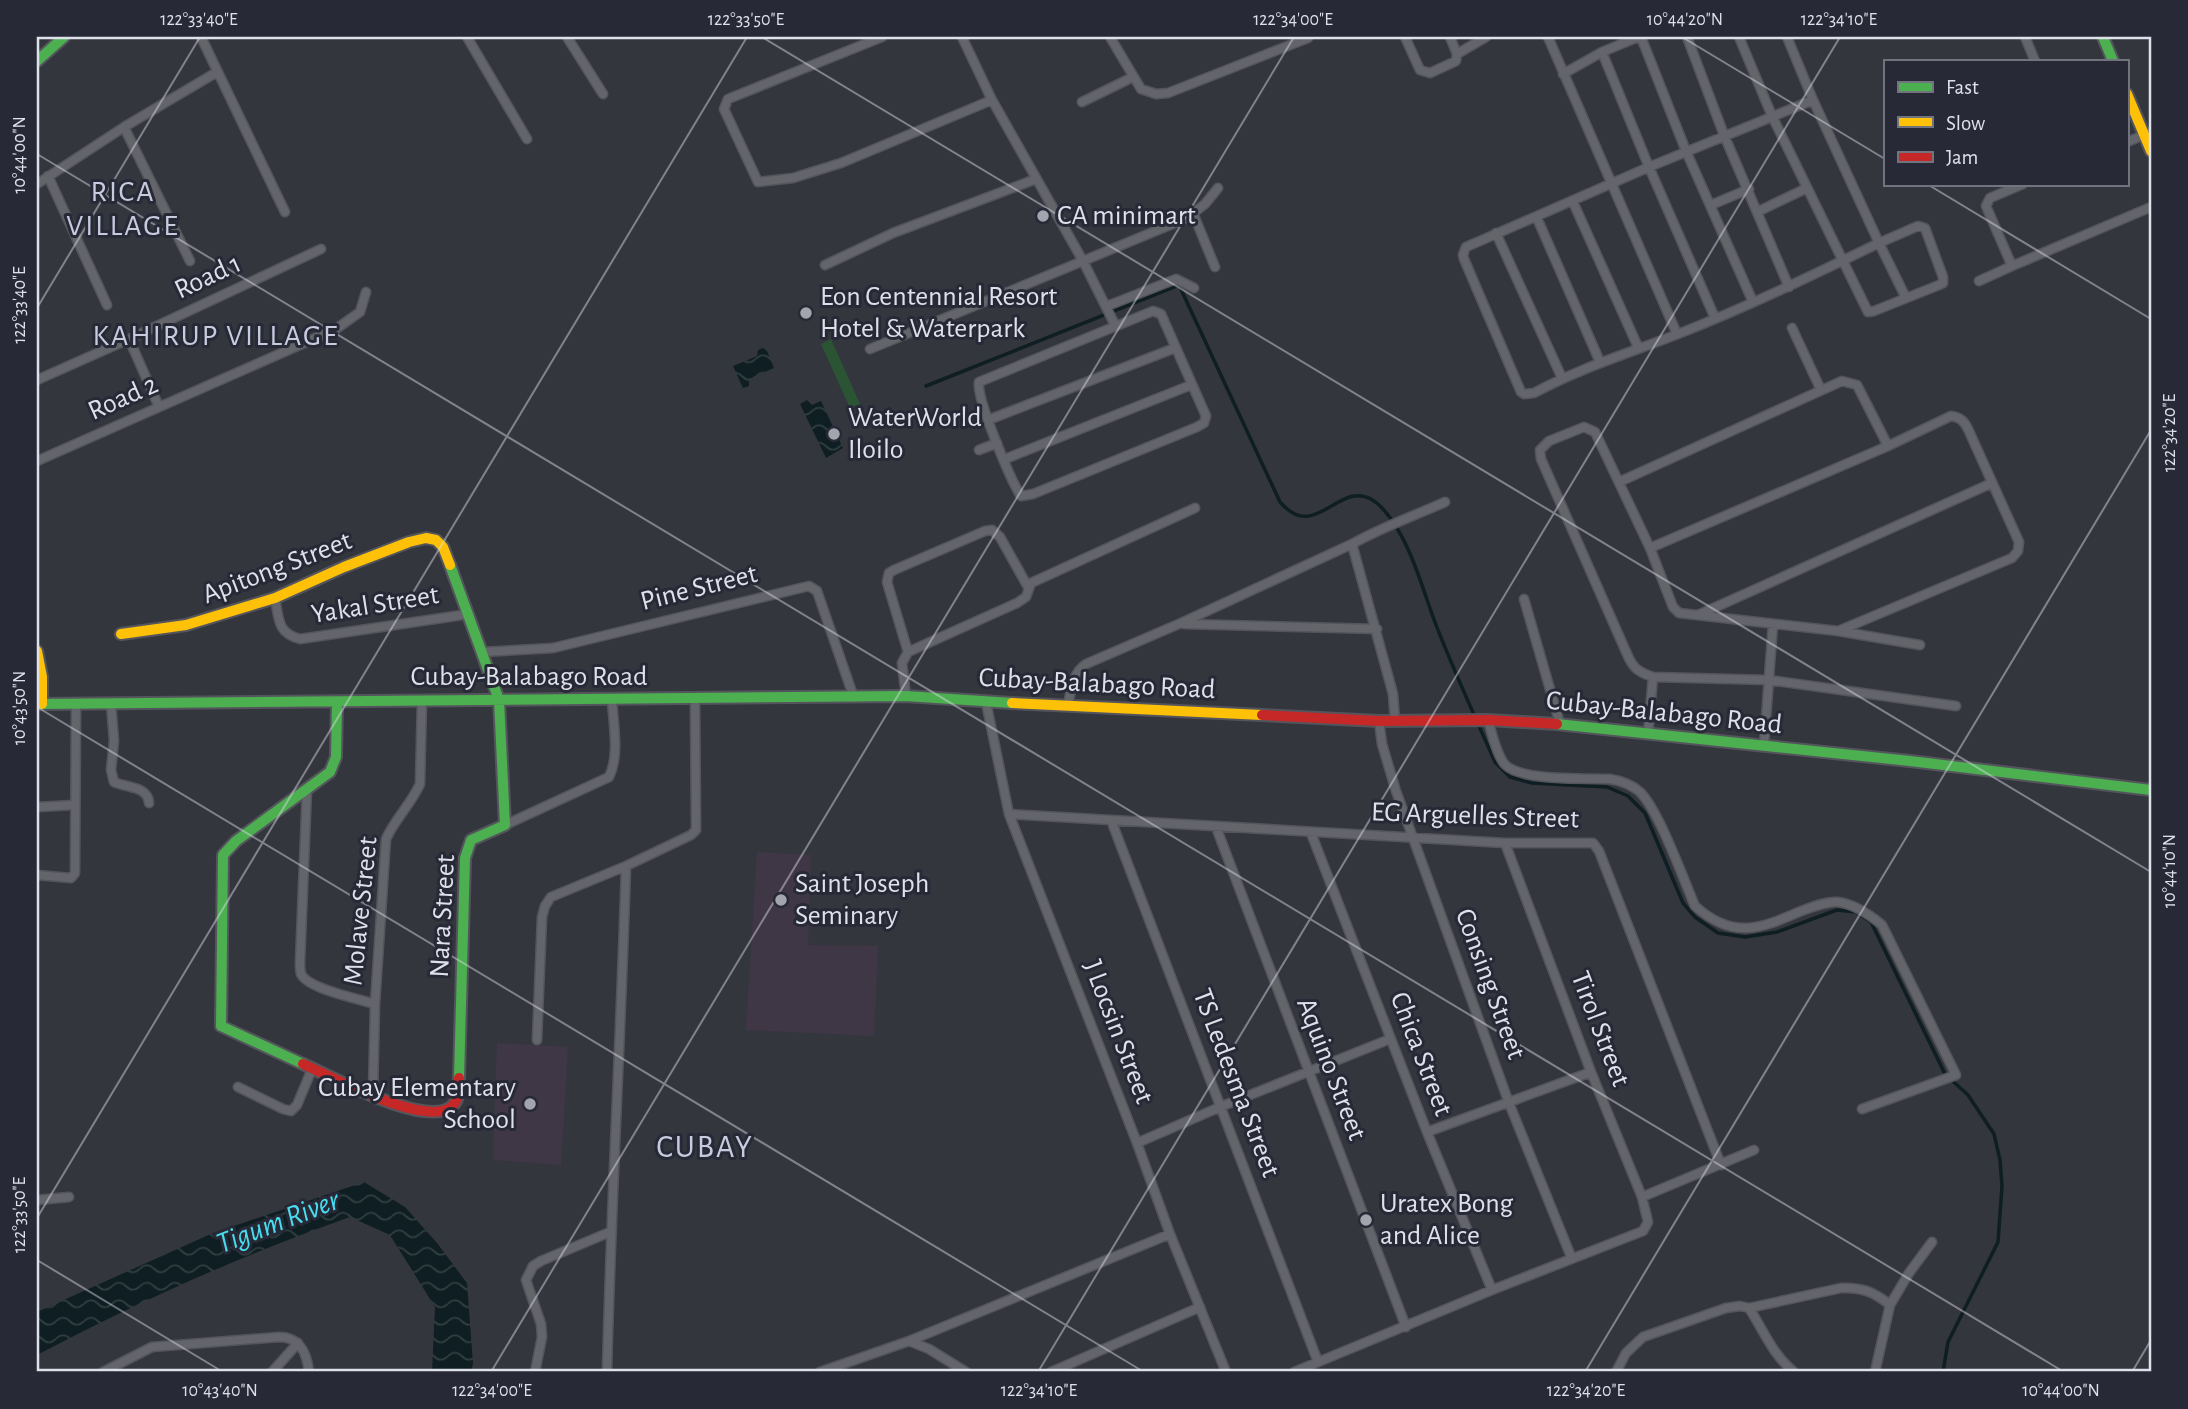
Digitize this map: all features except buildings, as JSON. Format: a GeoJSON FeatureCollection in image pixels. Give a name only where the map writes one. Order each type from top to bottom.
{"type":"FeatureCollection","features":[{"type":"Feature","properties":{"kind":"main road"},"geometry":{"type":"LineString","coordinates":[[37,61],[65,37]]}},
{"type":"Feature","properties":{"kind":"main road"},"geometry":{"type":"LineString","coordinates":[[2103,37],[2113,60]]}},
{"type":"Feature","properties":{"kind":"main road"},"geometry":{"type":"LineString","coordinates":[[2128,96],[2148,133],[2151,151]]}},
{"type":"Feature","properties":{"kind":"main road","name":"Apitong Street"},"geometry":{"type":"LineString","coordinates":[[121,634],[186,625],[275,598],[344,567],[426,538],[436,540],[443,547],[468,614]]}},
{"type":"Feature","properties":{"kind":"main road"},"geometry":{"type":"LineString","coordinates":[[468,614],[499,700],[505,825]]}},
{"type":"Feature","properties":{"kind":"main road"},"geometry":{"type":"LineString","coordinates":[[37,651],[42,677],[39,704]]}},
{"type":"Feature","properties":{"kind":"main road","name":"Cubay-Balabago Road"},"geometry":{"type":"LineString","coordinates":[[39,704],[906,696],[1379,721],[1483,720],[1560,724],[2151,790]]}},
{"type":"Feature","properties":{"kind":"main road"},"geometry":{"type":"LineString","coordinates":[[337,702],[336,757],[330,772],[236,841],[223,855],[221,1026],[312,1069],[373,1093]]}},
{"type":"Feature","properties":{"kind":"main road","name":"Nara Street"},"geometry":{"type":"LineString","coordinates":[[373,1093],[412,1110],[426,1112],[446,1110],[456,1101],[465,858],[471,839],[505,825]]}},
{"type":"Feature","properties":{"kind":"street"},"geometry":{"type":"LineString","coordinates":[[201,37],[285,212]]}},
{"type":"Feature","properties":{"kind":"street"},"geometry":{"type":"LineString","coordinates":[[467,37],[527,139]]}},
{"type":"Feature","properties":{"kind":"street"},"geometry":{"type":"LineString","coordinates":[[567,37],[603,94]]}},
{"type":"Feature","properties":{"kind":"street"},"geometry":{"type":"LineString","coordinates":[[881,37],[728,99],[724,109],[758,182],[793,178],[841,163],[992,100]]}},
{"type":"Feature","properties":{"kind":"street"},"geometry":{"type":"LineString","coordinates":[[962,37],[992,100],[1083,261],[1114,322]]}},
{"type":"Feature","properties":{"kind":"street"},"geometry":{"type":"LineString","coordinates":[[1110,37],[1145,92],[1168,93],[1308,38]]}},
{"type":"Feature","properties":{"kind":"street"},"geometry":{"type":"LineString","coordinates":[[1405,37],[1422,72],[1430,73],[1455,61],[1457,54],[1450,37]]}},
{"type":"Feature","properties":{"kind":"street"},"geometry":{"type":"LineString","coordinates":[[1457,54],[1486,37]]}},
{"type":"Feature","properties":{"kind":"street"},"geometry":{"type":"LineString","coordinates":[[1548,37],[1676,334]]}},
{"type":"Feature","properties":{"kind":"street"},"geometry":{"type":"LineString","coordinates":[[1563,74],[1602,52],[1639,37],[1753,302]]}},
{"type":"Feature","properties":{"kind":"street"},"geometry":{"type":"LineString","coordinates":[[1687,37],[1724,135],[1789,287]]}},
{"type":"Feature","properties":{"kind":"street"},"geometry":{"type":"LineString","coordinates":[[1739,37],[1772,116],[1842,261],[1868,312],[1943,283],[1925,228],[1918,226],[1879,243],[1842,261],[1789,287],[1524,394],[1518,388],[1463,255],[1470,244],[1537,218],[1724,135],[1772,116],[1813,100]]}},
{"type":"Feature","properties":{"kind":"street"},"geometry":{"type":"LineString","coordinates":[[1787,37],[1813,100],[1906,298]]}},
{"type":"Feature","properties":{"kind":"street"},"geometry":{"type":"LineString","coordinates":[[2025,37],[2035,60]]}},
{"type":"Feature","properties":{"kind":"street"},"geometry":{"type":"LineString","coordinates":[[1602,52],[1715,318]]}},
{"type":"Feature","properties":{"kind":"street"},"geometry":{"type":"LineString","coordinates":[[37,184],[124,127],[217,72]]}},
{"type":"Feature","properties":{"kind":"street"},"geometry":{"type":"LineString","coordinates":[[1082,102],[1133,77]]}},
{"type":"Feature","properties":{"kind":"street"},"geometry":{"type":"LineString","coordinates":[[124,127],[190,261]]}},
{"type":"Feature","properties":{"kind":"street"},"geometry":{"type":"LineString","coordinates":[[2128,142],[2148,133]]}},
{"type":"Feature","properties":{"kind":"street"},"geometry":{"type":"LineString","coordinates":[[48,176],[107,304]]}},
{"type":"Feature","properties":{"kind":"street"},"geometry":{"type":"LineString","coordinates":[[825,265],[893,233],[1036,179]]}},
{"type":"Feature","properties":{"kind":"street"},"geometry":{"type":"LineString","coordinates":[[2012,266],[1986,206],[1990,198],[2018,186]]}},
{"type":"Feature","properties":{"kind":"street"},"geometry":{"type":"LineString","coordinates":[[870,349],[1162,229],[1194,214],[1217,188]]}},
{"type":"Feature","properties":{"kind":"street"},"geometry":{"type":"LineString","coordinates":[[1757,212],[1807,188]]}},
{"type":"Feature","properties":{"kind":"street"},"geometry":{"type":"LineString","coordinates":[[1711,205],[1749,189]]}},
{"type":"Feature","properties":{"kind":"street"},"geometry":{"type":"LineString","coordinates":[[1573,202],[1638,347]]}},
{"type":"Feature","properties":{"kind":"street"},"geometry":{"type":"LineString","coordinates":[[1979,281],[2151,207]]}},
{"type":"Feature","properties":{"kind":"street"},"geometry":{"type":"LineString","coordinates":[[1194,214],[1215,267]]}},
{"type":"Feature","properties":{"kind":"street"},"geometry":{"type":"LineString","coordinates":[[1537,218],[1600,362]]}},
{"type":"Feature","properties":{"kind":"street"},"geometry":{"type":"LineString","coordinates":[[1496,233],[1562,378]]}},
{"type":"Feature","properties":{"kind":"street","name":"Road 1"},"geometry":{"type":"LineString","coordinates":[[37,380],[321,249]]}},
{"type":"Feature","properties":{"kind":"street"},"geometry":{"type":"LineString","coordinates":[[1108,308],[1177,279],[1194,288]]}},
{"type":"Feature","properties":{"kind":"street","name":"Road 2"},"geometry":{"type":"LineString","coordinates":[[37,461],[336,328],[360,312],[366,292]]}},
{"type":"Feature","properties":{"kind":"street"},"geometry":{"type":"LineString","coordinates":[[1153,311],[1158,312],[1175,348],[1206,416],[1204,423],[1198,428],[1033,494],[1019,494],[988,420],[978,387],[983,379],[1114,322],[1153,311]]}},
{"type":"Feature","properties":{"kind":"street"},"geometry":{"type":"LineString","coordinates":[[1792,328],[1821,390]]}},
{"type":"Feature","properties":{"kind":"street"},"geometry":{"type":"LineString","coordinates":[[130,339],[159,407]]}},
{"type":"Feature","properties":{"kind":"street"},"geometry":{"type":"LineString","coordinates":[[988,420],[1175,348]]}},
{"type":"Feature","properties":{"kind":"street"},"geometry":{"type":"LineString","coordinates":[[1619,482],[1842,381],[1857,385],[1888,446]]}},
{"type":"Feature","properties":{"kind":"street"},"geometry":{"type":"LineString","coordinates":[[1005,459],[1192,385]]}},
{"type":"Feature","properties":{"kind":"street"},"geometry":{"type":"LineString","coordinates":[[1650,548],[1888,446],[1951,416],[1957,416],[1964,421],[2020,542],[2018,551],[2012,558],[1838,631]]}},
{"type":"Feature","properties":{"kind":"street"},"geometry":{"type":"LineString","coordinates":[[1920,645],[1838,631],[1679,613],[1598,437],[1590,428],[1584,427],[1549,441],[1540,450],[1627,654],[1639,672],[1653,677],[1769,680],[1956,706]]}},
{"type":"Feature","properties":{"kind":"street"},"geometry":{"type":"LineString","coordinates":[[979,450],[997,443]]}},
{"type":"Feature","properties":{"kind":"street"},"geometry":{"type":"LineString","coordinates":[[1697,615],[1992,483]]}},
{"type":"Feature","properties":{"kind":"street"},"geometry":{"type":"LineString","coordinates":[[1068,704],[1074,678],[1080,669],[1092,661],[1181,624],[1383,527],[1445,502]]}},
{"type":"Feature","properties":{"kind":"street"},"geometry":{"type":"LineString","coordinates":[[906,696],[902,663],[908,652],[1017,603],[1026,597],[1031,583],[1195,508]]}},
{"type":"Feature","properties":{"kind":"street"},"geometry":{"type":"LineString","coordinates":[[908,652],[887,582],[889,573],[894,570],[985,530],[992,530],[1000,537],[1028,587]]}},
{"type":"Feature","properties":{"kind":"street"},"geometry":{"type":"LineString","coordinates":[[1352,544],[1377,629],[1392,694],[1395,721]]}},
{"type":"Feature","properties":{"kind":"street","name":"Pine Street"},"geometry":{"type":"LineString","coordinates":[[482,652],[553,648],[809,586],[817,591],[853,695]]}},
{"type":"Feature","properties":{"kind":"street","name":"Yakal Street"},"geometry":{"type":"LineString","coordinates":[[275,598],[282,630],[288,636],[300,639],[468,614]]}},
{"type":"Feature","properties":{"kind":"street"},"geometry":{"type":"LineString","coordinates":[[1524,599],[1560,724]]}},
{"type":"Feature","properties":{"kind":"street"},"geometry":{"type":"LineString","coordinates":[[1181,624],[1377,629]]}},
{"type":"Feature","properties":{"kind":"street"},"geometry":{"type":"LineString","coordinates":[[1764,745],[1773,624]]}},
{"type":"Feature","properties":{"kind":"street"},"geometry":{"type":"LineString","coordinates":[[1647,734],[1653,677]]}},
{"type":"Feature","properties":{"kind":"street"},"geometry":{"type":"LineString","coordinates":[[537,1040],[542,917],[551,897],[626,866],[691,835],[696,830],[695,698]]}},
{"type":"Feature","properties":{"kind":"street"},"geometry":{"type":"LineString","coordinates":[[505,825],[609,777],[615,757],[612,699]]}},
{"type":"Feature","properties":{"kind":"street","name":"Molave Street"},"geometry":{"type":"LineString","coordinates":[[373,1093],[375,1003],[386,839],[420,784],[422,700]]}},
{"type":"Feature","properties":{"kind":"street","name":"J Locsin Street"},"geometry":{"type":"LineString","coordinates":[[986,702],[1009,814],[1170,1234],[1226,1372]]}},
{"type":"Feature","properties":{"kind":"street"},"geometry":{"type":"LineString","coordinates":[[111,703],[114,741],[111,770],[114,782],[144,791],[149,803]]}},
{"type":"Feature","properties":{"kind":"street"},"geometry":{"type":"LineString","coordinates":[[37,875],[74,876],[76,705]]}},
{"type":"Feature","properties":{"kind":"street"},"geometry":{"type":"LineString","coordinates":[[1483,720],[1503,763],[1517,772],[1610,779],[1622,781],[1637,790],[1651,807],[1695,906],[1708,918],[1730,926],[1765,927],[1812,907],[1836,901],[1872,917],[1888,933],[1956,1075],[1862,1109]]}},
{"type":"Feature","properties":{"kind":"street","name":"Consing Street"},"geometry":{"type":"LineString","coordinates":[[1379,721],[1382,744],[1413,837],[1509,1103],[1572,1259]]}},
{"type":"Feature","properties":{"kind":"street"},"geometry":{"type":"LineString","coordinates":[[307,789],[301,975],[321,987],[375,1003]]}},
{"type":"Feature","properties":{"kind":"street"},"geometry":{"type":"LineString","coordinates":[[37,807],[74,806]]}},
{"type":"Feature","properties":{"kind":"street","name":"EG Arguelles Street"},"geometry":{"type":"LineString","coordinates":[[1009,814],[1505,843],[1593,843],[1597,846],[1721,1165]]}},
{"type":"Feature","properties":{"kind":"street","name":"TS Ledesma Street"},"geometry":{"type":"LineString","coordinates":[[1111,820],[1318,1362]]}},
{"type":"Feature","properties":{"kind":"street","name":"Aquino Street"},"geometry":{"type":"LineString","coordinates":[[1216,827],[1406,1326]]}},
{"type":"Feature","properties":{"kind":"street","name":"Chica Street"},"geometry":{"type":"LineString","coordinates":[[1311,832],[1390,1039],[1492,1290]]}},
{"type":"Feature","properties":{"kind":"street","name":"Tirol Street"},"geometry":{"type":"LineString","coordinates":[[1505,843],[1648,1218],[1643,1231],[1572,1259]]}},
{"type":"Feature","properties":{"kind":"street"},"geometry":{"type":"LineString","coordinates":[[607,1372],[610,1232],[621,1036],[626,866]]}},
{"type":"Feature","properties":{"kind":"street"},"geometry":{"type":"LineString","coordinates":[[1137,1143],[1390,1039]]}},
{"type":"Feature","properties":{"kind":"street"},"geometry":{"type":"LineString","coordinates":[[238,1087],[291,1111],[297,1105],[312,1069]]}},
{"type":"Feature","properties":{"kind":"street"},"geometry":{"type":"LineString","coordinates":[[1427,1132],[1591,1072]]}},
{"type":"Feature","properties":{"kind":"street"},"geometry":{"type":"LineString","coordinates":[[1642,1197],[1754,1150]]}},
{"type":"Feature","properties":{"kind":"street"},"geometry":{"type":"LineString","coordinates":[[37,1200],[69,1197]]}},
{"type":"Feature","properties":{"kind":"street"},"geometry":{"type":"LineString","coordinates":[[535,1372],[541,1330],[526,1280],[529,1271],[541,1261],[610,1232]]}},
{"type":"Feature","properties":{"kind":"street"},"geometry":{"type":"LineString","coordinates":[[820,1372],[909,1341],[1170,1234]]}},
{"type":"Feature","properties":{"kind":"street"},"geometry":{"type":"LineString","coordinates":[[1875,1372],[1890,1305],[1909,1273],[1933,1242]]}},
{"type":"Feature","properties":{"kind":"street"},"geometry":{"type":"LineString","coordinates":[[1294,1372],[1572,1259]]}},
{"type":"Feature","properties":{"kind":"street"},"geometry":{"type":"LineString","coordinates":[[1616,1372],[1626,1353],[1643,1337],[1726,1308],[1749,1308],[1857,1287],[1873,1292],[1890,1305]]}},
{"type":"Feature","properties":{"kind":"street"},"geometry":{"type":"LineString","coordinates":[[1051,1372],[1200,1307]]}},
{"type":"Feature","properties":{"kind":"street"},"geometry":{"type":"LineString","coordinates":[[1749,1308],[1762,1335],[1782,1363],[1794,1372]]}},
{"type":"Feature","properties":{"kind":"street"},"geometry":{"type":"LineString","coordinates":[[103,1372],[152,1347],[279,1337],[288,1337],[298,1343],[307,1357],[309,1372]]}},
{"type":"Feature","properties":{"kind":"street"},"geometry":{"type":"LineString","coordinates":[[909,1341],[929,1349],[966,1372]]}},
{"type":"Feature","properties":{"kind":"street"},"geometry":{"type":"LineString","coordinates":[[272,1372],[298,1343]]}},
{"type":"Feature","properties":{"kind":"street"},"geometry":{"type":"LineString","coordinates":[[835,1372],[844,1363]]}},
{"type":"Feature","properties":{"kind":"shaded area","name":"Saint Joseph Seminary"},"geometry":{"type":"Polygon","coordinates":[[[757,852],[811,855],[808,945],[878,946],[874,1036],[746,1030],[757,852]]]}},
{"type":"Feature","properties":{"kind":"shaded area","name":"Cubay Elementary School"},"geometry":{"type":"Polygon","coordinates":[[[497,1043],[568,1047],[561,1165],[493,1160],[497,1043]]]}},
{"type":"Feature","properties":{"kind":"green space"},"geometry":{"type":"Polygon","coordinates":[[[831,339],[860,404],[850,408],[821,344],[831,339]]]}},
{"type":"Feature","properties":{"kind":"water"},"geometry":{"type":"Polygon","coordinates":[[[763,348],[774,368],[749,379],[749,386],[743,388],[733,366],[757,356],[758,350],[763,348]]]}},
{"type":"Feature","properties":{"kind":"water"},"geometry":{"type":"Polygon","coordinates":[[[807,400],[812,405],[821,401],[843,448],[826,458],[800,404],[807,400]]]}},
{"type":"Feature","properties":{"kind":"water","name":"Tigum River"},"geometry":{"type":"Polygon","coordinates":[[[364,1182],[405,1207],[467,1283],[473,1363],[471,1372],[432,1372],[435,1307],[390,1235],[350,1217],[191,1280],[37,1355],[37,1312],[213,1233],[364,1182]]]}},
{"type":"Feature","properties":{"kind":"waterway"},"geometry":{"type":"LineString","coordinates":[[926,386],[1179,285],[1280,502],[1293,513],[1304,516],[1359,496],[1371,499],[1393,521],[1404,540],[1443,642],[1495,762],[1510,777],[1532,783],[1607,787],[1628,796],[1645,813],[1683,903],[1695,917],[1718,933],[1745,937],[1777,932],[1837,910],[1856,912],[1871,922],[1945,1074],[1968,1095],[1994,1134],[2000,1160],[2002,1186],[1998,1242],[1948,1342],[1943,1372]]}},
{"type":"Feature","properties":{"kind":"traffic: fast"},"geometry":{"type":"LineString","coordinates":[[37,61],[64,37]]}},
{"type":"Feature","properties":{"kind":"traffic: fast"},"geometry":{"type":"LineString","coordinates":[[2103,37],[2113,60]]}},
{"type":"Feature","properties":{"kind":"traffic: fast"},"geometry":{"type":"LineString","coordinates":[[450,565],[499,700],[505,825],[471,840],[465,858],[459,1078]]}},
{"type":"Feature","properties":{"kind":"traffic: fast"},"geometry":{"type":"LineString","coordinates":[[37,704],[906,696],[1012,703]]}},
{"type":"Feature","properties":{"kind":"traffic: fast"},"geometry":{"type":"LineString","coordinates":[[303,1064],[221,1026],[223,855],[236,841],[330,772],[336,757],[337,702]]}},
{"type":"Feature","properties":{"kind":"traffic: fast"},"geometry":{"type":"LineString","coordinates":[[1557,724],[1910,761],[2151,790]]}},
{"type":"Feature","properties":{"kind":"traffic: slow"},"geometry":{"type":"LineString","coordinates":[[2128,96],[2151,151]]}},
{"type":"Feature","properties":{"kind":"traffic: slow"},"geometry":{"type":"LineString","coordinates":[[121,634],[186,625],[275,598],[344,567],[426,538],[436,540],[443,547],[450,565]]}},
{"type":"Feature","properties":{"kind":"traffic: slow"},"geometry":{"type":"LineString","coordinates":[[37,651],[42,677],[42,704]]}},
{"type":"Feature","properties":{"kind":"traffic: slow"},"geometry":{"type":"LineString","coordinates":[[1012,703],[1262,715]]}},
{"type":"Feature","properties":{"kind":"traffic: jam"},"geometry":{"type":"LineString","coordinates":[[1262,715],[1379,721],[1488,720],[1557,724]]}},
{"type":"Feature","properties":{"kind":"traffic: jam"},"geometry":{"type":"LineString","coordinates":[[303,1064],[380,1099],[425,1111],[442,1111],[454,1104],[458,1095],[459,1078]]}},
{"type":"Feature","properties":{"kind":"place","name":"CA minimart"},"geometry":{"type":"Point","coordinates":[1043,216]}},
{"type":"Feature","properties":{"kind":"place","name":"Eon Centennial Resort Hotel & Waterpark"},"geometry":{"type":"Point","coordinates":[806,313]}},
{"type":"Feature","properties":{"kind":"place","name":"WaterWorld Iloilo"},"geometry":{"type":"Point","coordinates":[834,434]}},
{"type":"Feature","properties":{"kind":"place","name":"Saint Joseph Seminary"},"geometry":{"type":"Point","coordinates":[781,900]}},
{"type":"Feature","properties":{"kind":"place","name":"Cubay Elementary School"},"geometry":{"type":"Point","coordinates":[530,1104]}},
{"type":"Feature","properties":{"kind":"place","name":"Uratex Bong and Alice"},"geometry":{"type":"Point","coordinates":[1366,1220]}},
{"type":"Feature","properties":{"kind":"district","name":"RICA VILLAGE"},"geometry":{"type":"Point","coordinates":[123,209]}},
{"type":"Feature","properties":{"kind":"district","name":"KAHIRUP VILLAGE"},"geometry":{"type":"Point","coordinates":[216,336]}},
{"type":"Feature","properties":{"kind":"district","name":"CUBAY"},"geometry":{"type":"Point","coordinates":[705,1147]}}]}
